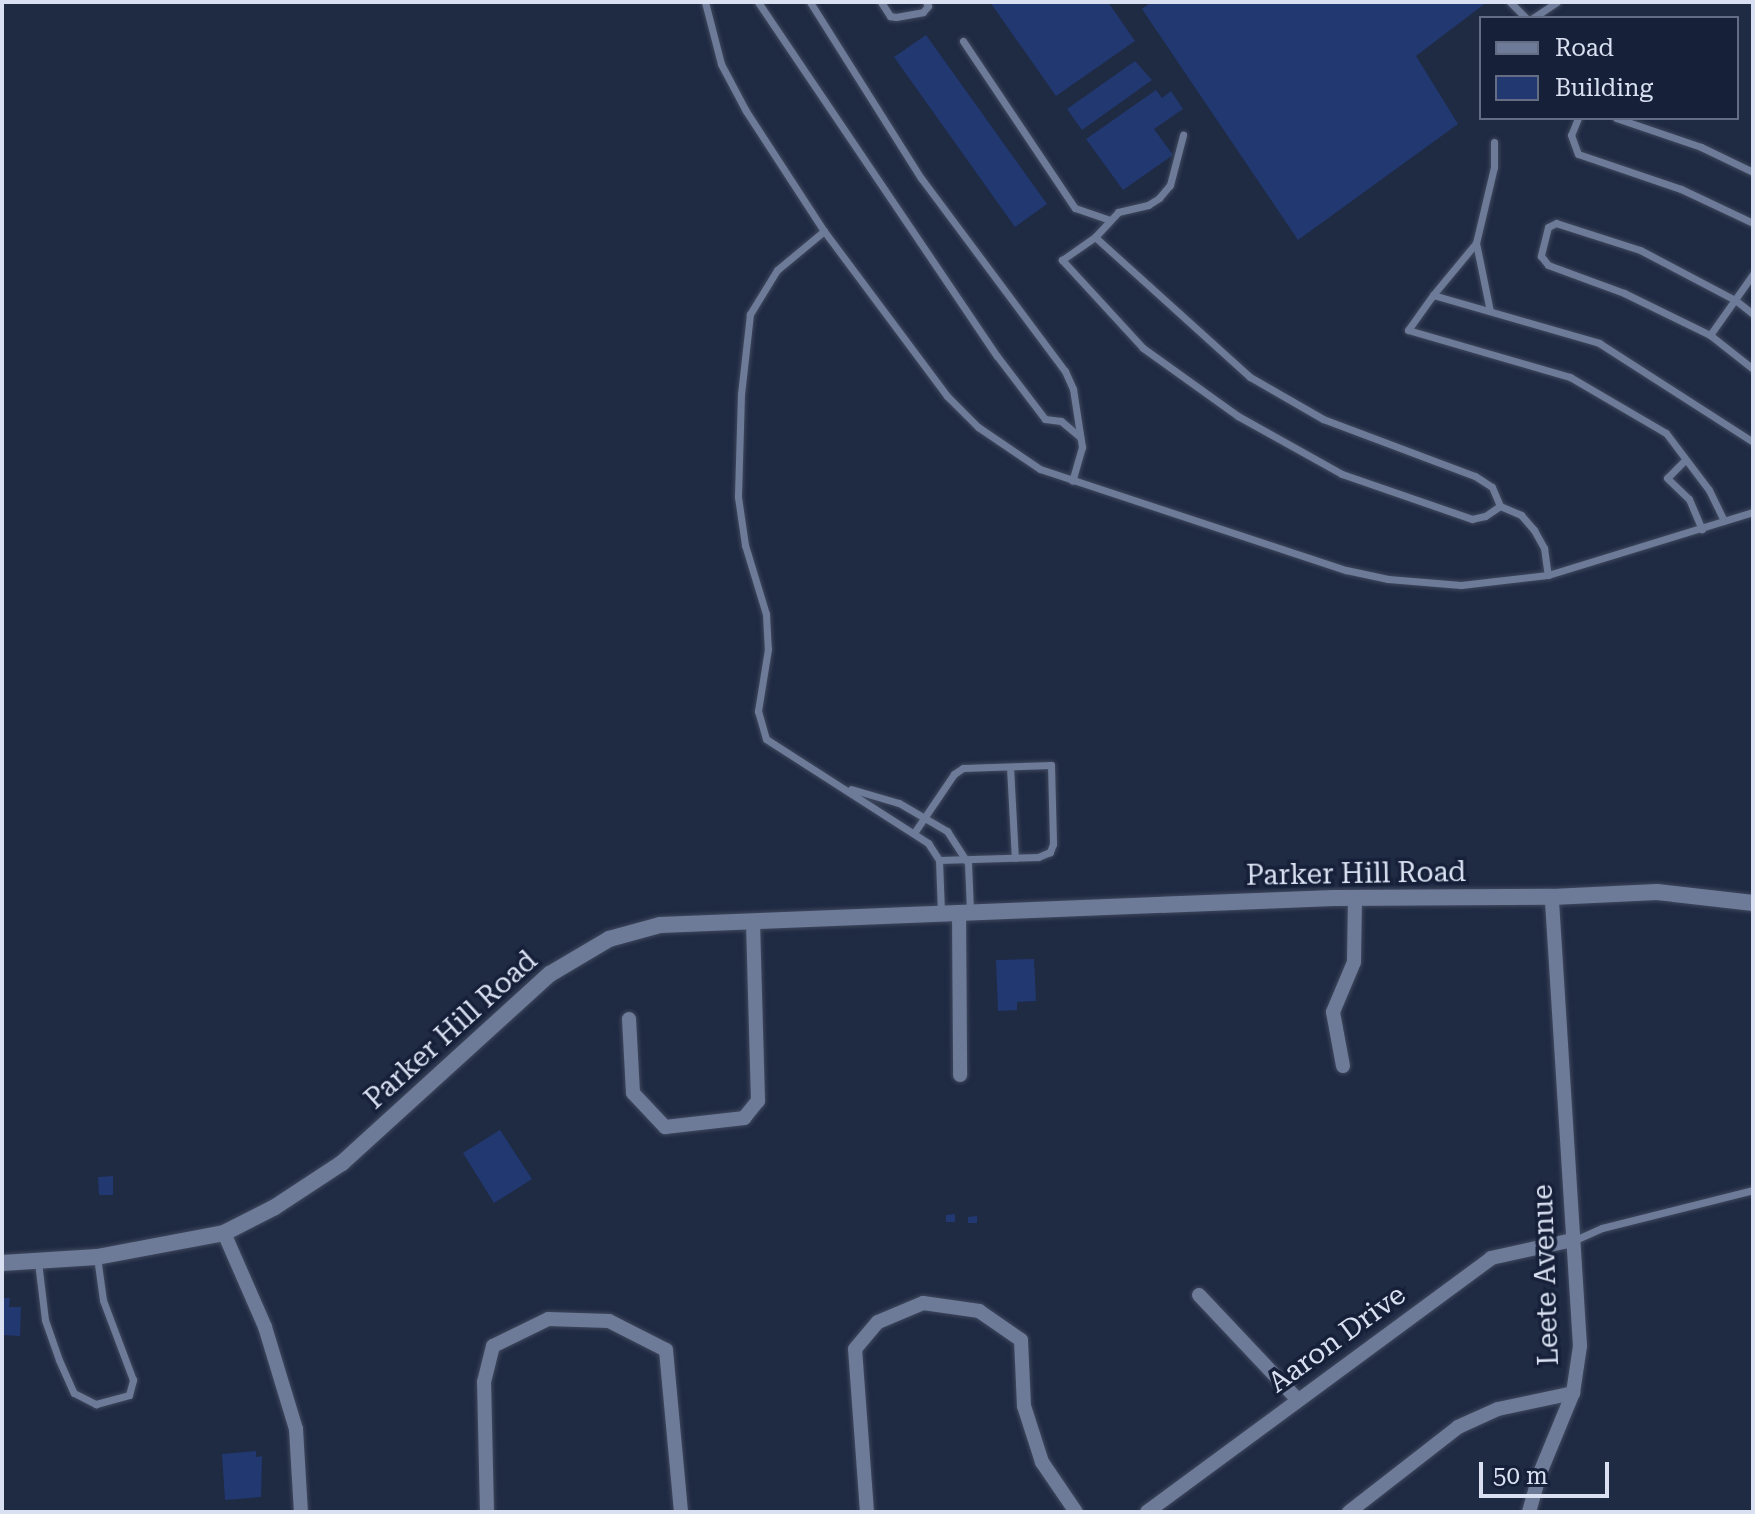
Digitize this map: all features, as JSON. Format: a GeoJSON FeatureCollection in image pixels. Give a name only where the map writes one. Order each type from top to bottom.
{"type":"FeatureCollection","features":[{"type":"Feature","properties":{"kind":"street","name":"Parker Hill Road"},"geometry":{"type":"LineString","coordinates":[[2,1263],[97,1257],[224,1233],[275,1207],[342,1163],[550,974],[609,939],[660,925],[941,912],[1657,892],[1753,903]]}},
{"type":"Feature","properties":{"kind":"street","name":"Leete Avenue"},"geometry":{"type":"LineString","coordinates":[[1349,1512],[1458,1427],[1498,1409],[1573,1393],[1580,1346],[1552,897]]}},
{"type":"Feature","properties":{"kind":"street"},"geometry":{"type":"LineString","coordinates":[[1343,1066],[1333,1012],[1354,962],[1355,899]]}},
{"type":"Feature","properties":{"kind":"street"},"geometry":{"type":"LineString","coordinates":[[960,1075],[965,912]]}},
{"type":"Feature","properties":{"kind":"street"},"geometry":{"type":"LineString","coordinates":[[629,1019],[633,1093],[665,1127],[744,1118],[758,1101],[753,921]]}},
{"type":"Feature","properties":{"kind":"street"},"geometry":{"type":"LineString","coordinates":[[224,1233],[265,1327],[296,1429],[301,1512]]}},
{"type":"Feature","properties":{"kind":"street","name":"Aaron Drive"},"geometry":{"type":"LineString","coordinates":[[1147,1512],[1491,1258],[1573,1240]]}},
{"type":"Feature","properties":{"kind":"street"},"geometry":{"type":"LineString","coordinates":[[1199,1295],[1298,1400]]}},
{"type":"Feature","properties":{"kind":"street"},"geometry":{"type":"LineString","coordinates":[[867,1512],[855,1349],[878,1322],[923,1303],[979,1311],[1021,1340],[1024,1406],[1042,1462],[1076,1512]]}},
{"type":"Feature","properties":{"kind":"street"},"geometry":{"type":"LineString","coordinates":[[487,1512],[484,1382],[493,1346],[548,1319],[609,1321],[666,1350],[681,1512]]}},
{"type":"Feature","properties":{"kind":"street"},"geometry":{"type":"LineString","coordinates":[[1529,1512],[1540,1473],[1573,1393]]}},
{"type":"Feature","properties":{"kind":"lane"},"geometry":{"type":"LineString","coordinates":[[705,2],[721,64],[739,99],[824,231],[947,396],[978,427],[1011,452],[1072,481],[1346,570],[1388,579],[1461,585],[1548,575],[1753,512]]}},
{"type":"Feature","properties":{"kind":"lane"},"geometry":{"type":"LineString","coordinates":[[758,2],[997,356],[1045,419],[1061,421],[1080,437]]}},
{"type":"Feature","properties":{"kind":"lane"},"geometry":{"type":"LineString","coordinates":[[810,2],[921,178],[1065,371],[1073,389],[1082,447],[1072,481]]}},
{"type":"Feature","properties":{"kind":"lane"},"geometry":{"type":"LineString","coordinates":[[881,2],[890,16],[896,17],[923,12],[928,6],[926,2]]}},
{"type":"Feature","properties":{"kind":"lane"},"geometry":{"type":"LineString","coordinates":[[1536,16],[1557,2]]}},
{"type":"Feature","properties":{"kind":"lane"},"geometry":{"type":"LineString","coordinates":[[963,41],[1075,208],[1110,220]]}},
{"type":"Feature","properties":{"kind":"lane"},"geometry":{"type":"LineString","coordinates":[[1577,120],[1571,135],[1578,154],[1681,189],[1753,223]]}},
{"type":"Feature","properties":{"kind":"lane"},"geometry":{"type":"LineString","coordinates":[[1622,120],[1701,147],[1753,172]]}},
{"type":"Feature","properties":{"kind":"lane"},"geometry":{"type":"LineString","coordinates":[[1183,135],[1170,185],[1159,198],[1148,205],[1118,212],[1095,237],[1062,260],[1143,348],[1238,416],[1343,475],[1472,519],[1485,516],[1500,506]]}},
{"type":"Feature","properties":{"kind":"lane"},"geometry":{"type":"LineString","coordinates":[[1490,311],[1476,243],[1494,167],[1494,142]]}},
{"type":"Feature","properties":{"kind":"lane"},"geometry":{"type":"LineString","coordinates":[[1753,314],[1735,300],[1640,250],[1556,223],[1548,227],[1541,256],[1548,265],[1624,293],[1710,335],[1753,369]]}},
{"type":"Feature","properties":{"kind":"lane"},"geometry":{"type":"LineString","coordinates":[[824,231],[777,270],[750,314],[741,394],[738,497],[745,545],[766,614],[768,649],[758,711],[766,739],[928,843],[939,860],[941,912]]}},
{"type":"Feature","properties":{"kind":"lane"},"geometry":{"type":"LineString","coordinates":[[1095,237],[1250,377],[1323,419],[1475,476],[1492,487],[1500,506],[1521,515],[1534,530],[1544,548],[1548,575]]}},
{"type":"Feature","properties":{"kind":"lane"},"geometry":{"type":"LineString","coordinates":[[1476,243],[1408,330],[1570,377],[1666,433],[1709,490],[1724,521]]}},
{"type":"Feature","properties":{"kind":"lane"},"geometry":{"type":"LineString","coordinates":[[1710,335],[1753,274]]}},
{"type":"Feature","properties":{"kind":"lane"},"geometry":{"type":"LineString","coordinates":[[1433,295],[1599,343],[1753,442]]}},
{"type":"Feature","properties":{"kind":"lane"},"geometry":{"type":"LineString","coordinates":[[1685,460],[1667,478],[1689,499],[1702,529]]}},
{"type":"Feature","properties":{"kind":"lane"},"geometry":{"type":"LineString","coordinates":[[914,833],[954,774],[963,768],[1051,765],[1053,844],[1050,852],[1038,857],[939,860]]}},
{"type":"Feature","properties":{"kind":"lane"},"geometry":{"type":"LineString","coordinates":[[1010,767],[1015,858]]}},
{"type":"Feature","properties":{"kind":"lane"},"geometry":{"type":"LineString","coordinates":[[845,787],[899,803],[947,831],[965,859],[965,912]]}},
{"type":"Feature","properties":{"kind":"lane"},"geometry":{"type":"LineString","coordinates":[[1573,1240],[1602,1228],[1753,1190]]}},
{"type":"Feature","properties":{"kind":"lane"},"geometry":{"type":"LineString","coordinates":[[38,1262],[45,1320],[59,1360],[74,1393],[96,1404],[129,1395],[133,1380],[103,1300],[97,1257]]}},
{"type":"Feature","properties":{"kind":"building"},"geometry":{"type":"Polygon","coordinates":[[[990,2],[1108,2],[1135,41],[1056,96],[990,2]]]}},
{"type":"Feature","properties":{"kind":"building"},"geometry":{"type":"Polygon","coordinates":[[[1151,2],[1487,2],[1416,56],[1458,124],[1298,240],[1142,9],[1151,2]]]}},
{"type":"Feature","properties":{"kind":"building"},"geometry":{"type":"Polygon","coordinates":[[[926,35],[1047,204],[1015,227],[894,57],[926,35]]]}},
{"type":"Feature","properties":{"kind":"building"},"geometry":{"type":"Polygon","coordinates":[[[1135,61],[1152,80],[1082,130],[1067,109],[1135,61]]]}},
{"type":"Feature","properties":{"kind":"building"},"geometry":{"type":"Polygon","coordinates":[[[1156,90],[1162,98],[1171,91],[1183,109],[1154,129],[1173,155],[1123,190],[1086,139],[1156,90]]]}},
{"type":"Feature","properties":{"kind":"building"},"geometry":{"type":"Polygon","coordinates":[[[1034,959],[1036,1001],[1017,1002],[1017,1010],[998,1011],[996,960],[1034,959]]]}},
{"type":"Feature","properties":{"kind":"building"},"geometry":{"type":"Polygon","coordinates":[[[500,1130],[532,1179],[494,1203],[463,1153],[500,1130]]]}},
{"type":"Feature","properties":{"kind":"building"},"geometry":{"type":"Polygon","coordinates":[[[113,1176],[113,1195],[99,1195],[98,1177],[113,1176]]]}},
{"type":"Feature","properties":{"kind":"building"},"geometry":{"type":"Polygon","coordinates":[[[955,1214],[955,1222],[946,1222],[946,1215],[955,1214]]]}},
{"type":"Feature","properties":{"kind":"building"},"geometry":{"type":"Polygon","coordinates":[[[977,1216],[977,1223],[968,1223],[968,1217],[977,1216]]]}},
{"type":"Feature","properties":{"kind":"building"},"geometry":{"type":"Polygon","coordinates":[[[2,1298],[10,1298],[9,1307],[21,1307],[20,1336],[2,1335],[2,1298]]]}},
{"type":"Feature","properties":{"kind":"building"},"geometry":{"type":"Polygon","coordinates":[[[256,1451],[256,1457],[262,1456],[261,1497],[225,1500],[222,1454],[256,1451]]]}}]}
